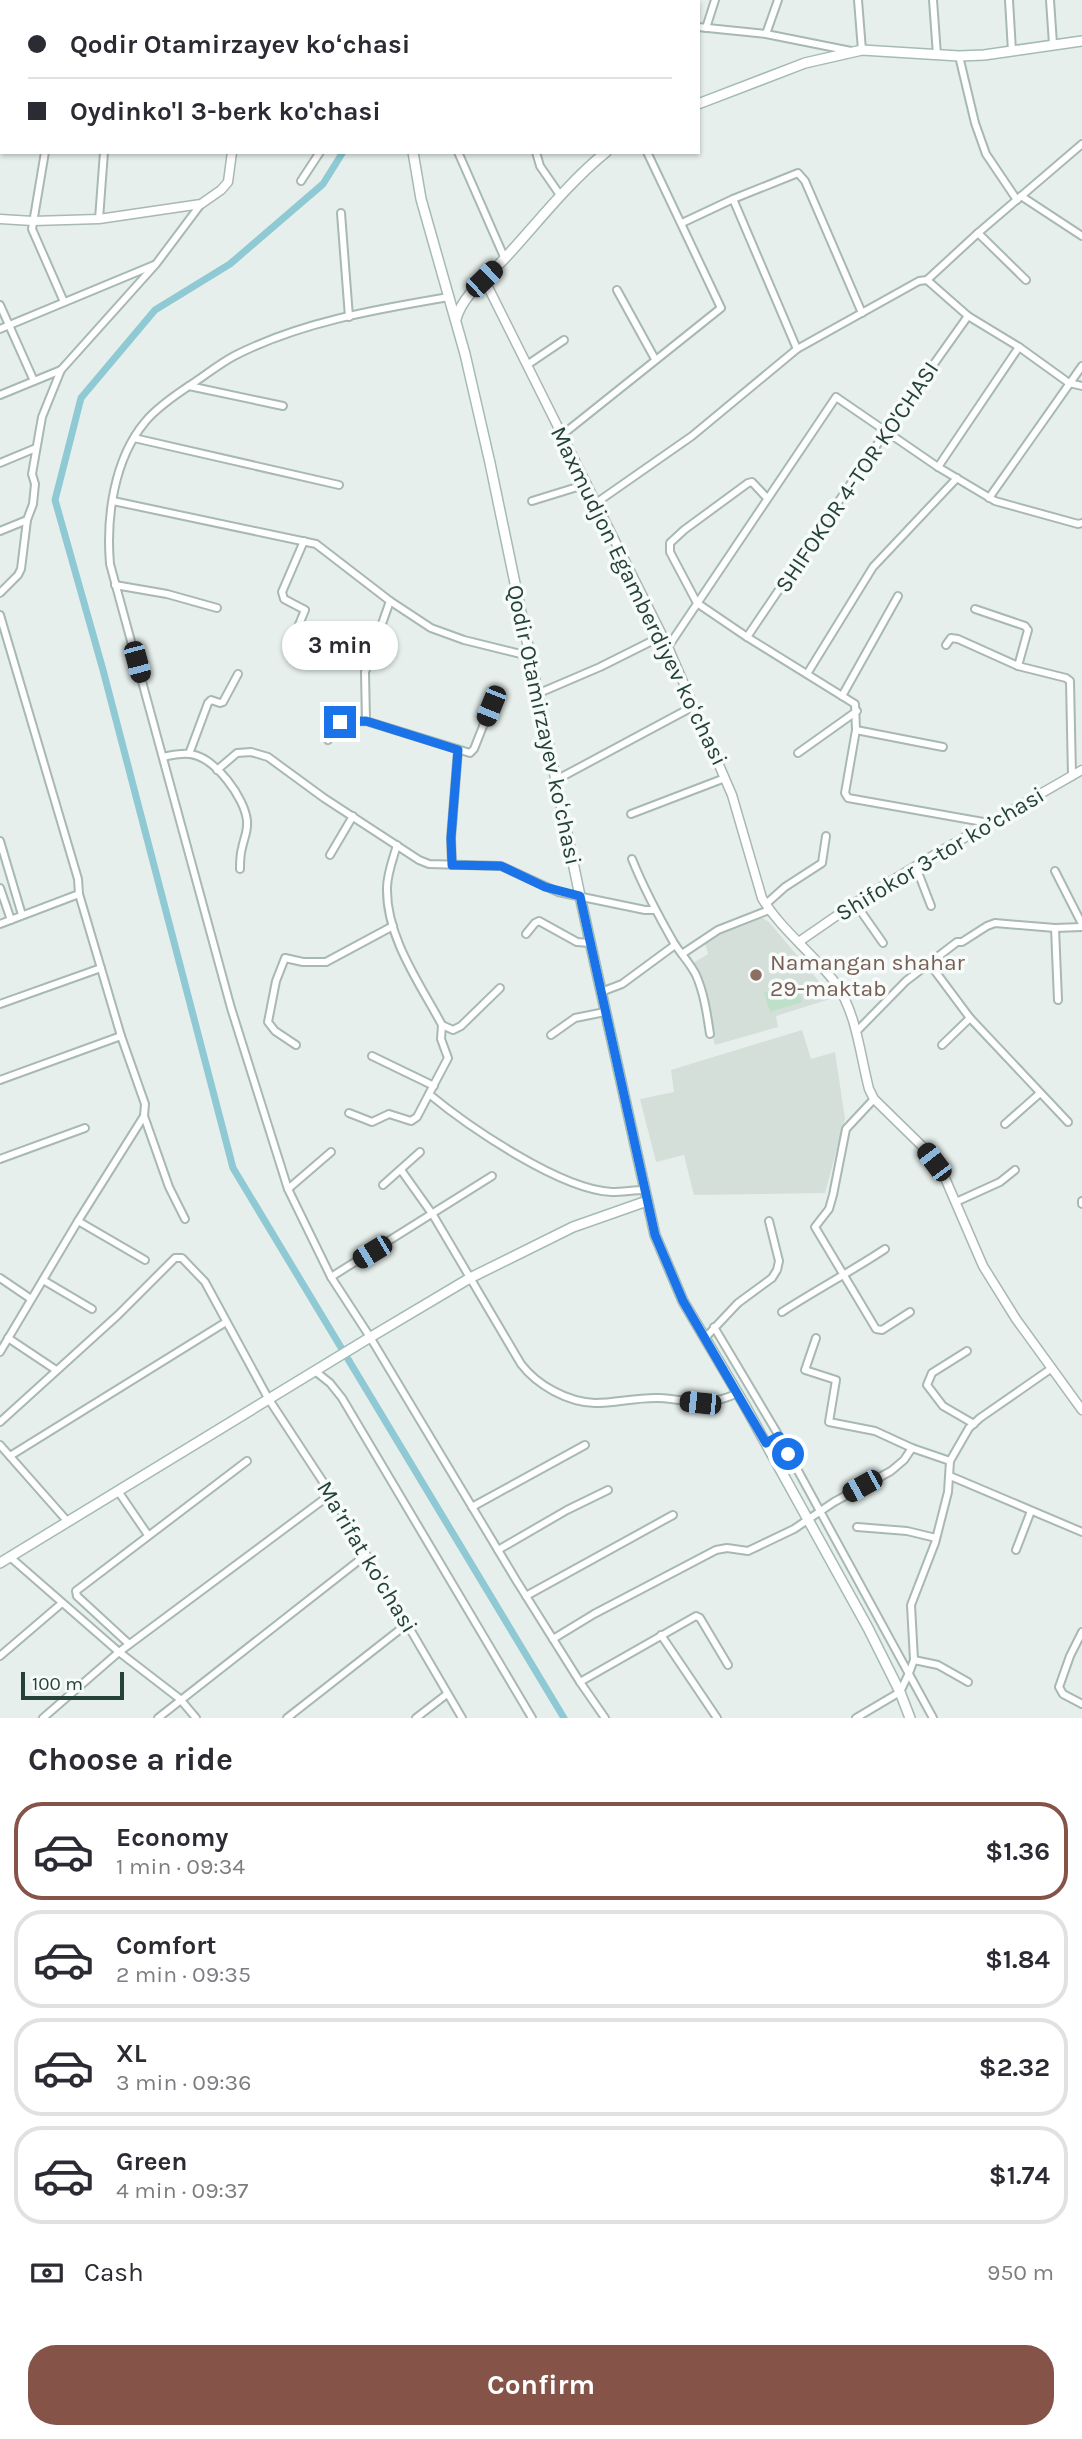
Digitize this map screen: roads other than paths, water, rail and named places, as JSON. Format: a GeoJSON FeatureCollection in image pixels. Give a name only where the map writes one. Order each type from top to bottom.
{"type":"FeatureCollection","features":[{"type":"Feature","properties":{"kind":"main road"},"geometry":{"type":"LineString","coordinates":[[700,103],[805,63],[858,51],[959,56],[1082,41]]}},
{"type":"Feature","properties":{"kind":"main road","name":"Qodir Otamirzayev koʻchasi"},"geometry":{"type":"LineString","coordinates":[[414,154],[421,200],[456,321],[490,463],[590,943],[655,1235],[670,1273],[705,1338],[855,1604],[900,1692],[910,1718]]}},
{"type":"Feature","properties":{"kind":"main road"},"geometry":{"type":"LineString","coordinates":[[456,321],[461,306],[484,279],[505,259],[559,195],[604,154]]}},
{"type":"Feature","properties":{"kind":"main road"},"geometry":{"type":"LineString","coordinates":[[0,1563],[268,1398],[470,1278],[573,1227],[647,1201]]}},
{"type":"Feature","properties":{"kind":"street"},"geometry":{"type":"LineString","coordinates":[[715,0],[702,27],[766,34],[858,51],[858,0]]}},
{"type":"Feature","properties":{"kind":"street"},"geometry":{"type":"LineString","coordinates":[[766,34],[778,0]]}},
{"type":"Feature","properties":{"kind":"street"},"geometry":{"type":"LineString","coordinates":[[933,0],[937,55]]}},
{"type":"Feature","properties":{"kind":"street"},"geometry":{"type":"LineString","coordinates":[[1009,0],[1012,51]]}},
{"type":"Feature","properties":{"kind":"street"},"geometry":{"type":"LineString","coordinates":[[1050,0],[1053,44]]}},
{"type":"Feature","properties":{"kind":"street"},"geometry":{"type":"LineString","coordinates":[[959,56],[975,123],[986,154],[1019,198],[1082,236]]}},
{"type":"Feature","properties":{"kind":"street"},"geometry":{"type":"LineString","coordinates":[[927,281],[978,233],[1082,144]]}},
{"type":"Feature","properties":{"kind":"street"},"geometry":{"type":"LineString","coordinates":[[45,154],[32,232],[64,302]]}},
{"type":"Feature","properties":{"kind":"street"},"geometry":{"type":"LineString","coordinates":[[99,219],[104,154]]}},
{"type":"Feature","properties":{"kind":"street"},"geometry":{"type":"LineString","coordinates":[[0,593],[21,569],[27,520],[35,488],[32,474],[36,448],[45,406],[61,370],[156,264],[201,204],[228,182],[232,154]]}},
{"type":"Feature","properties":{"kind":"street"},"geometry":{"type":"LineString","coordinates":[[301,181],[319,154]]}},
{"type":"Feature","properties":{"kind":"street"},"geometry":{"type":"LineString","coordinates":[[459,154],[505,259]]}},
{"type":"Feature","properties":{"kind":"street"},"geometry":{"type":"LineString","coordinates":[[537,154],[540,166],[559,195]]}},
{"type":"Feature","properties":{"kind":"street"},"geometry":{"type":"LineString","coordinates":[[562,435],[721,308],[648,154]]}},
{"type":"Feature","properties":{"kind":"street"},"geometry":{"type":"LineString","coordinates":[[682,223],[794,174],[802,176],[862,313]]}},
{"type":"Feature","properties":{"kind":"street"},"geometry":{"type":"LineString","coordinates":[[733,199],[797,349]]}},
{"type":"Feature","properties":{"kind":"street"},"geometry":{"type":"LineString","coordinates":[[0,219],[99,219],[201,204]]}},
{"type":"Feature","properties":{"kind":"street"},"geometry":{"type":"LineString","coordinates":[[341,213],[349,317]]}},
{"type":"Feature","properties":{"kind":"street"},"geometry":{"type":"LineString","coordinates":[[978,233],[1026,280]]}},
{"type":"Feature","properties":{"kind":"street"},"geometry":{"type":"LineString","coordinates":[[0,328],[156,264]]}},
{"type":"Feature","properties":{"kind":"street","name":"Maxmudjon Egamberdiyev koʻchasi"},"geometry":{"type":"LineString","coordinates":[[484,279],[668,647],[725,778],[759,889],[768,907],[836,985],[850,1011],[869,1089],[874,1099],[922,1146],[945,1178],[983,1266],[1016,1320],[1082,1409]]}},
{"type":"Feature","properties":{"kind":"street"},"geometry":{"type":"LineString","coordinates":[[596,503],[692,436],[797,349],[919,281],[927,281],[968,316],[1019,347],[1069,383],[1082,386]]}},
{"type":"Feature","properties":{"kind":"street"},"geometry":{"type":"LineString","coordinates":[[617,290],[655,359]]}},
{"type":"Feature","properties":{"kind":"street"},"geometry":{"type":"LineString","coordinates":[[449,297],[349,317],[279,337],[233,356],[189,386],[145,421],[128,448],[113,501],[109,548],[115,585],[163,757],[184,844],[231,1008],[288,1189],[331,1277],[367,1339],[605,1718]]}},
{"type":"Feature","properties":{"kind":"street"},"geometry":{"type":"LineString","coordinates":[[0,305],[34,381]]}},
{"type":"Feature","properties":{"kind":"street","name":"SHIFOKOR 4-TOR KO'CHASI"},"geometry":{"type":"LineString","coordinates":[[747,637],[968,316]]}},
{"type":"Feature","properties":{"kind":"street"},"geometry":{"type":"LineString","coordinates":[[527,365],[564,340]]}},
{"type":"Feature","properties":{"kind":"street"},"geometry":{"type":"LineString","coordinates":[[938,467],[1019,347]]}},
{"type":"Feature","properties":{"kind":"street"},"geometry":{"type":"LineString","coordinates":[[989,498],[1082,366]]}},
{"type":"Feature","properties":{"kind":"street"},"geometry":{"type":"LineString","coordinates":[[0,395],[61,370]]}},
{"type":"Feature","properties":{"kind":"street"},"geometry":{"type":"LineString","coordinates":[[189,386],[283,406]]}},
{"type":"Feature","properties":{"kind":"street"},"geometry":{"type":"LineString","coordinates":[[668,647],[836,397],[938,467],[989,498],[1066,521],[1082,523]]}},
{"type":"Feature","properties":{"kind":"street"},"geometry":{"type":"LineString","coordinates":[[134,438],[339,485]]}},
{"type":"Feature","properties":{"kind":"street"},"geometry":{"type":"LineString","coordinates":[[0,463],[36,448]]}},
{"type":"Feature","properties":{"kind":"street"},"geometry":{"type":"LineString","coordinates":[[807,674],[873,567],[957,478]]}},
{"type":"Feature","properties":{"kind":"street"},"geometry":{"type":"LineString","coordinates":[[767,498],[752,482],[748,483],[670,543],[670,552],[697,603],[855,704],[856,730],[845,793],[848,798],[991,823]]}},
{"type":"Feature","properties":{"kind":"street"},"geometry":{"type":"LineString","coordinates":[[532,501],[587,484]]}},
{"type":"Feature","properties":{"kind":"street"},"geometry":{"type":"LineString","coordinates":[[113,501],[304,541],[324,549],[390,601],[431,628],[472,642],[529,656]]}},
{"type":"Feature","properties":{"kind":"street"},"geometry":{"type":"LineString","coordinates":[[0,531],[27,520]]}},
{"type":"Feature","properties":{"kind":"street"},"geometry":{"type":"LineString","coordinates":[[291,645],[305,610],[284,599],[282,592],[304,541]]}},
{"type":"Feature","properties":{"kind":"street"},"geometry":{"type":"LineString","coordinates":[[115,585],[154,591],[217,608]]}},
{"type":"Feature","properties":{"kind":"street"},"geometry":{"type":"LineString","coordinates":[[842,696],[898,596]]}},
{"type":"Feature","properties":{"kind":"street"},"geometry":{"type":"LineString","coordinates":[[366,721],[365,672],[390,601]]}},
{"type":"Feature","properties":{"kind":"street"},"geometry":{"type":"LineString","coordinates":[[975,609],[1025,626],[1028,630],[1018,666]]}},
{"type":"Feature","properties":{"kind":"street"},"geometry":{"type":"LineString","coordinates":[[0,615],[78,878],[79,894],[121,1036],[145,1104],[145,1116],[169,1187],[185,1219]]}},
{"type":"Feature","properties":{"kind":"street"},"geometry":{"type":"LineString","coordinates":[[537,695],[662,636]]}},
{"type":"Feature","properties":{"kind":"street"},"geometry":{"type":"LineString","coordinates":[[946,645],[951,638],[958,639],[1018,666],[1070,681],[1072,776]]}},
{"type":"Feature","properties":{"kind":"street"},"geometry":{"type":"LineString","coordinates":[[189,754],[208,703],[210,700],[223,702],[239,674]]}},
{"type":"Feature","properties":{"kind":"street"},"geometry":{"type":"LineString","coordinates":[[328,740],[340,722],[366,721],[467,753],[473,752],[491,706]]}},
{"type":"Feature","properties":{"kind":"street"},"geometry":{"type":"LineString","coordinates":[[556,780],[694,706]]}},
{"type":"Feature","properties":{"kind":"street"},"geometry":{"type":"LineString","coordinates":[[798,752],[857,711]]}},
{"type":"Feature","properties":{"kind":"street"},"geometry":{"type":"LineString","coordinates":[[856,730],[943,747]]}},
{"type":"Feature","properties":{"kind":"street"},"geometry":{"type":"LineString","coordinates":[[452,865],[451,838],[458,750]]}},
{"type":"Feature","properties":{"kind":"street"},"geometry":{"type":"LineString","coordinates":[[217,770],[237,753],[251,752],[268,757],[324,798],[429,864],[501,866],[545,887],[654,910]]}},
{"type":"Feature","properties":{"kind":"street"},"geometry":{"type":"LineString","coordinates":[[163,757],[189,754],[202,758],[233,787],[247,818],[240,869]]}},
{"type":"Feature","properties":{"kind":"street","name":"Shifokor 3-tor koʼchasi"},"geometry":{"type":"LineString","coordinates":[[800,941],[855,903],[1082,770]]}},
{"type":"Feature","properties":{"kind":"street"},"geometry":{"type":"LineString","coordinates":[[631,814],[725,778]]}},
{"type":"Feature","properties":{"kind":"street"},"geometry":{"type":"LineString","coordinates":[[330,855],[353,816]]}},
{"type":"Feature","properties":{"kind":"street"},"geometry":{"type":"LineString","coordinates":[[682,954],[718,930],[768,907],[785,887],[820,866],[824,859],[826,836]]}},
{"type":"Feature","properties":{"kind":"street"},"geometry":{"type":"LineString","coordinates":[[0,841],[22,915]]}},
{"type":"Feature","properties":{"kind":"street"},"geometry":{"type":"LineString","coordinates":[[397,845],[387,892],[393,926],[411,970],[442,1025],[453,1030],[461,1026],[500,988]]}},
{"type":"Feature","properties":{"kind":"street"},"geometry":{"type":"LineString","coordinates":[[632,859],[654,910],[661,917],[701,987],[710,1034]]}},
{"type":"Feature","properties":{"kind":"street"},"geometry":{"type":"LineString","coordinates":[[916,867],[931,906]]}},
{"type":"Feature","properties":{"kind":"street"},"geometry":{"type":"LineString","coordinates":[[856,1032],[906,981],[957,942],[962,942],[987,926],[995,923],[1055,928],[1082,925],[1055,871]]}},
{"type":"Feature","properties":{"kind":"street"},"geometry":{"type":"LineString","coordinates":[[0,888],[10,920]]}},
{"type":"Feature","properties":{"kind":"street"},"geometry":{"type":"LineString","coordinates":[[0,924],[79,894]]}},
{"type":"Feature","properties":{"kind":"street"},"geometry":{"type":"LineString","coordinates":[[855,903],[883,943]]}},
{"type":"Feature","properties":{"kind":"street"},"geometry":{"type":"LineString","coordinates":[[526,934],[535,922],[539,921],[577,942],[590,943]]}},
{"type":"Feature","properties":{"kind":"street"},"geometry":{"type":"LineString","coordinates":[[296,1045],[275,1031],[268,1022],[276,981],[285,958],[303,962],[326,962],[393,926]]}},
{"type":"Feature","properties":{"kind":"street"},"geometry":{"type":"LineString","coordinates":[[1055,928],[1058,1000]]}},
{"type":"Feature","properties":{"kind":"street"},"geometry":{"type":"LineString","coordinates":[[601,992],[622,984],[676,945]]}},
{"type":"Feature","properties":{"kind":"street"},"geometry":{"type":"LineString","coordinates":[[929,963],[970,1018],[1068,1122]]}},
{"type":"Feature","properties":{"kind":"street"},"geometry":{"type":"LineString","coordinates":[[0,1004],[101,968]]}},
{"type":"Feature","properties":{"kind":"street"},"geometry":{"type":"LineString","coordinates":[[551,1035],[575,1018],[605,1012]]}},
{"type":"Feature","properties":{"kind":"street"},"geometry":{"type":"LineString","coordinates":[[942,1045],[970,1018]]}},
{"type":"Feature","properties":{"kind":"street"},"geometry":{"type":"LineString","coordinates":[[349,1113],[372,1122],[389,1114],[411,1121],[416,1117],[448,1060],[440,1036],[442,1025]]}},
{"type":"Feature","properties":{"kind":"street"},"geometry":{"type":"LineString","coordinates":[[0,1080],[121,1036]]}},
{"type":"Feature","properties":{"kind":"street"},"geometry":{"type":"LineString","coordinates":[[372,1056],[434,1086]]}},
{"type":"Feature","properties":{"kind":"street"},"geometry":{"type":"LineString","coordinates":[[429,1094],[471,1126],[562,1178],[611,1192],[644,1189]]}},
{"type":"Feature","properties":{"kind":"street"},"geometry":{"type":"LineString","coordinates":[[1005,1124],[1040,1094]]}},
{"type":"Feature","properties":{"kind":"street"},"geometry":{"type":"LineString","coordinates":[[874,1099],[846,1129],[834,1195],[829,1209],[815,1225],[876,1329],[882,1330],[910,1312]]}},
{"type":"Feature","properties":{"kind":"street"},"geometry":{"type":"LineString","coordinates":[[0,1352],[78,1221],[145,1116]]}},
{"type":"Feature","properties":{"kind":"street"},"geometry":{"type":"LineString","coordinates":[[0,1159],[85,1128]]}},
{"type":"Feature","properties":{"kind":"street"},"geometry":{"type":"LineString","coordinates":[[288,1189],[331,1152]]}},
{"type":"Feature","properties":{"kind":"street"},"geometry":{"type":"LineString","coordinates":[[383,1185],[420,1152]]}},
{"type":"Feature","properties":{"kind":"street"},"geometry":{"type":"LineString","coordinates":[[401,1170],[433,1215],[527,1371],[560,1393],[596,1403],[657,1398],[706,1403],[738,1393]]}},
{"type":"Feature","properties":{"kind":"street"},"geometry":{"type":"LineString","coordinates":[[956,1202],[1000,1182],[1016,1170]]}},
{"type":"Feature","properties":{"kind":"street"},"geometry":{"type":"LineString","coordinates":[[331,1277],[492,1176]]}},
{"type":"Feature","properties":{"kind":"street"},"geometry":{"type":"LineString","coordinates":[[78,1221],[145,1260]]}},
{"type":"Feature","properties":{"kind":"street"},"geometry":{"type":"LineString","coordinates":[[705,1338],[738,1303],[772,1278],[777,1270],[779,1261],[769,1221]]}},
{"type":"Feature","properties":{"kind":"street"},"geometry":{"type":"LineString","coordinates":[[782,1312],[886,1249]]}},
{"type":"Feature","properties":{"kind":"street","name":"Maʼrifat ko'chasi"},"geometry":{"type":"LineString","coordinates":[[57,1370],[177,1257],[185,1260],[205,1282],[268,1398],[331,1494],[462,1718]]}},
{"type":"Feature","properties":{"kind":"street"},"geometry":{"type":"LineString","coordinates":[[0,1278],[31,1299]]}},
{"type":"Feature","properties":{"kind":"street"},"geometry":{"type":"LineString","coordinates":[[43,1280],[92,1310]]}},
{"type":"Feature","properties":{"kind":"street"},"geometry":{"type":"LineString","coordinates":[[10,1456],[226,1322]]}},
{"type":"Feature","properties":{"kind":"street"},"geometry":{"type":"LineString","coordinates":[[714,1326],[779,1436],[933,1718]]}},
{"type":"Feature","properties":{"kind":"street"},"geometry":{"type":"LineString","coordinates":[[0,1422],[57,1370],[8,1338]]}},
{"type":"Feature","properties":{"kind":"street"},"geometry":{"type":"LineString","coordinates":[[816,1338],[805,1370],[836,1380],[830,1422],[875,1431],[950,1461]]}},
{"type":"Feature","properties":{"kind":"street"},"geometry":{"type":"LineString","coordinates":[[967,1351],[930,1375],[927,1385],[943,1406],[974,1424]]}},
{"type":"Feature","properties":{"kind":"street"},"geometry":{"type":"LineString","coordinates":[[856,1718],[900,1692],[914,1660],[911,1605],[936,1538],[948,1492],[950,1461],[974,1424],[1052,1368]]}},
{"type":"Feature","properties":{"kind":"street"},"geometry":{"type":"LineString","coordinates":[[318,1369],[342,1398],[532,1718]]}},
{"type":"Feature","properties":{"kind":"street"},"geometry":{"type":"LineString","coordinates":[[744,1404],[755,1396]]}},
{"type":"Feature","properties":{"kind":"street"},"geometry":{"type":"LineString","coordinates":[[766,1443],[779,1436]]}},
{"type":"Feature","properties":{"kind":"street"},"geometry":{"type":"LineString","coordinates":[[0,1445],[68,1522]]}},
{"type":"Feature","properties":{"kind":"street"},"geometry":{"type":"LineString","coordinates":[[472,1507],[585,1445]]}},
{"type":"Feature","properties":{"kind":"street"},"geometry":{"type":"LineString","coordinates":[[553,1639],[716,1549],[748,1551],[794,1529],[891,1471],[904,1460],[912,1448]]}},
{"type":"Feature","properties":{"kind":"street"},"geometry":{"type":"LineString","coordinates":[[129,1644],[75,1592],[247,1461]]}},
{"type":"Feature","properties":{"kind":"street"},"geometry":{"type":"LineString","coordinates":[[786,1479],[798,1472]]}},
{"type":"Feature","properties":{"kind":"street"},"geometry":{"type":"LineString","coordinates":[[950,1476],[1082,1532]]}},
{"type":"Feature","properties":{"kind":"street"},"geometry":{"type":"LineString","coordinates":[[498,1550],[608,1490]]}},
{"type":"Feature","properties":{"kind":"street"},"geometry":{"type":"LineString","coordinates":[[118,1491],[148,1535]]}},
{"type":"Feature","properties":{"kind":"street"},"geometry":{"type":"LineString","coordinates":[[43,1718],[119,1651],[331,1494]]}},
{"type":"Feature","properties":{"kind":"street"},"geometry":{"type":"LineString","coordinates":[[1016,1550],[1031,1511]]}},
{"type":"Feature","properties":{"kind":"street"},"geometry":{"type":"LineString","coordinates":[[526,1596],[673,1515]]}},
{"type":"Feature","properties":{"kind":"street"},"geometry":{"type":"LineString","coordinates":[[857,1527],[907,1531],[936,1538]]}},
{"type":"Feature","properties":{"kind":"street"},"geometry":{"type":"LineString","coordinates":[[158,1718],[366,1555]]}},
{"type":"Feature","properties":{"kind":"street"},"geometry":{"type":"LineString","coordinates":[[10,1557],[119,1651],[180,1699],[196,1718]]}},
{"type":"Feature","properties":{"kind":"street"},"geometry":{"type":"LineString","coordinates":[[0,1656],[62,1602]]}},
{"type":"Feature","properties":{"kind":"street"},"geometry":{"type":"LineString","coordinates":[[580,1682],[693,1616],[698,1616],[728,1665]]}},
{"type":"Feature","properties":{"kind":"street"},"geometry":{"type":"LineString","coordinates":[[287,1718],[407,1624]]}},
{"type":"Feature","properties":{"kind":"street"},"geometry":{"type":"LineString","coordinates":[[1082,1632],[1059,1687],[1063,1694],[1082,1704]]}},
{"type":"Feature","properties":{"kind":"street"},"geometry":{"type":"LineString","coordinates":[[661,1635],[717,1718]]}},
{"type":"Feature","properties":{"kind":"street"},"geometry":{"type":"LineString","coordinates":[[914,1660],[938,1665],[968,1682]]}},
{"type":"Feature","properties":{"kind":"street"},"geometry":{"type":"LineString","coordinates":[[416,1718],[447,1694]]}},
{"type":"Feature","properties":{"kind":"waterway"},"geometry":{"type":"LineString","coordinates":[[342,154],[323,184],[230,264],[155,310],[81,398],[55,500],[103,670],[233,1168],[564,1718]]}},
{"type":"Feature","properties":{"kind":"place","name":"Namangan shahar 29-maktab"},"geometry":{"type":"Point","coordinates":[756,975]}}]}
